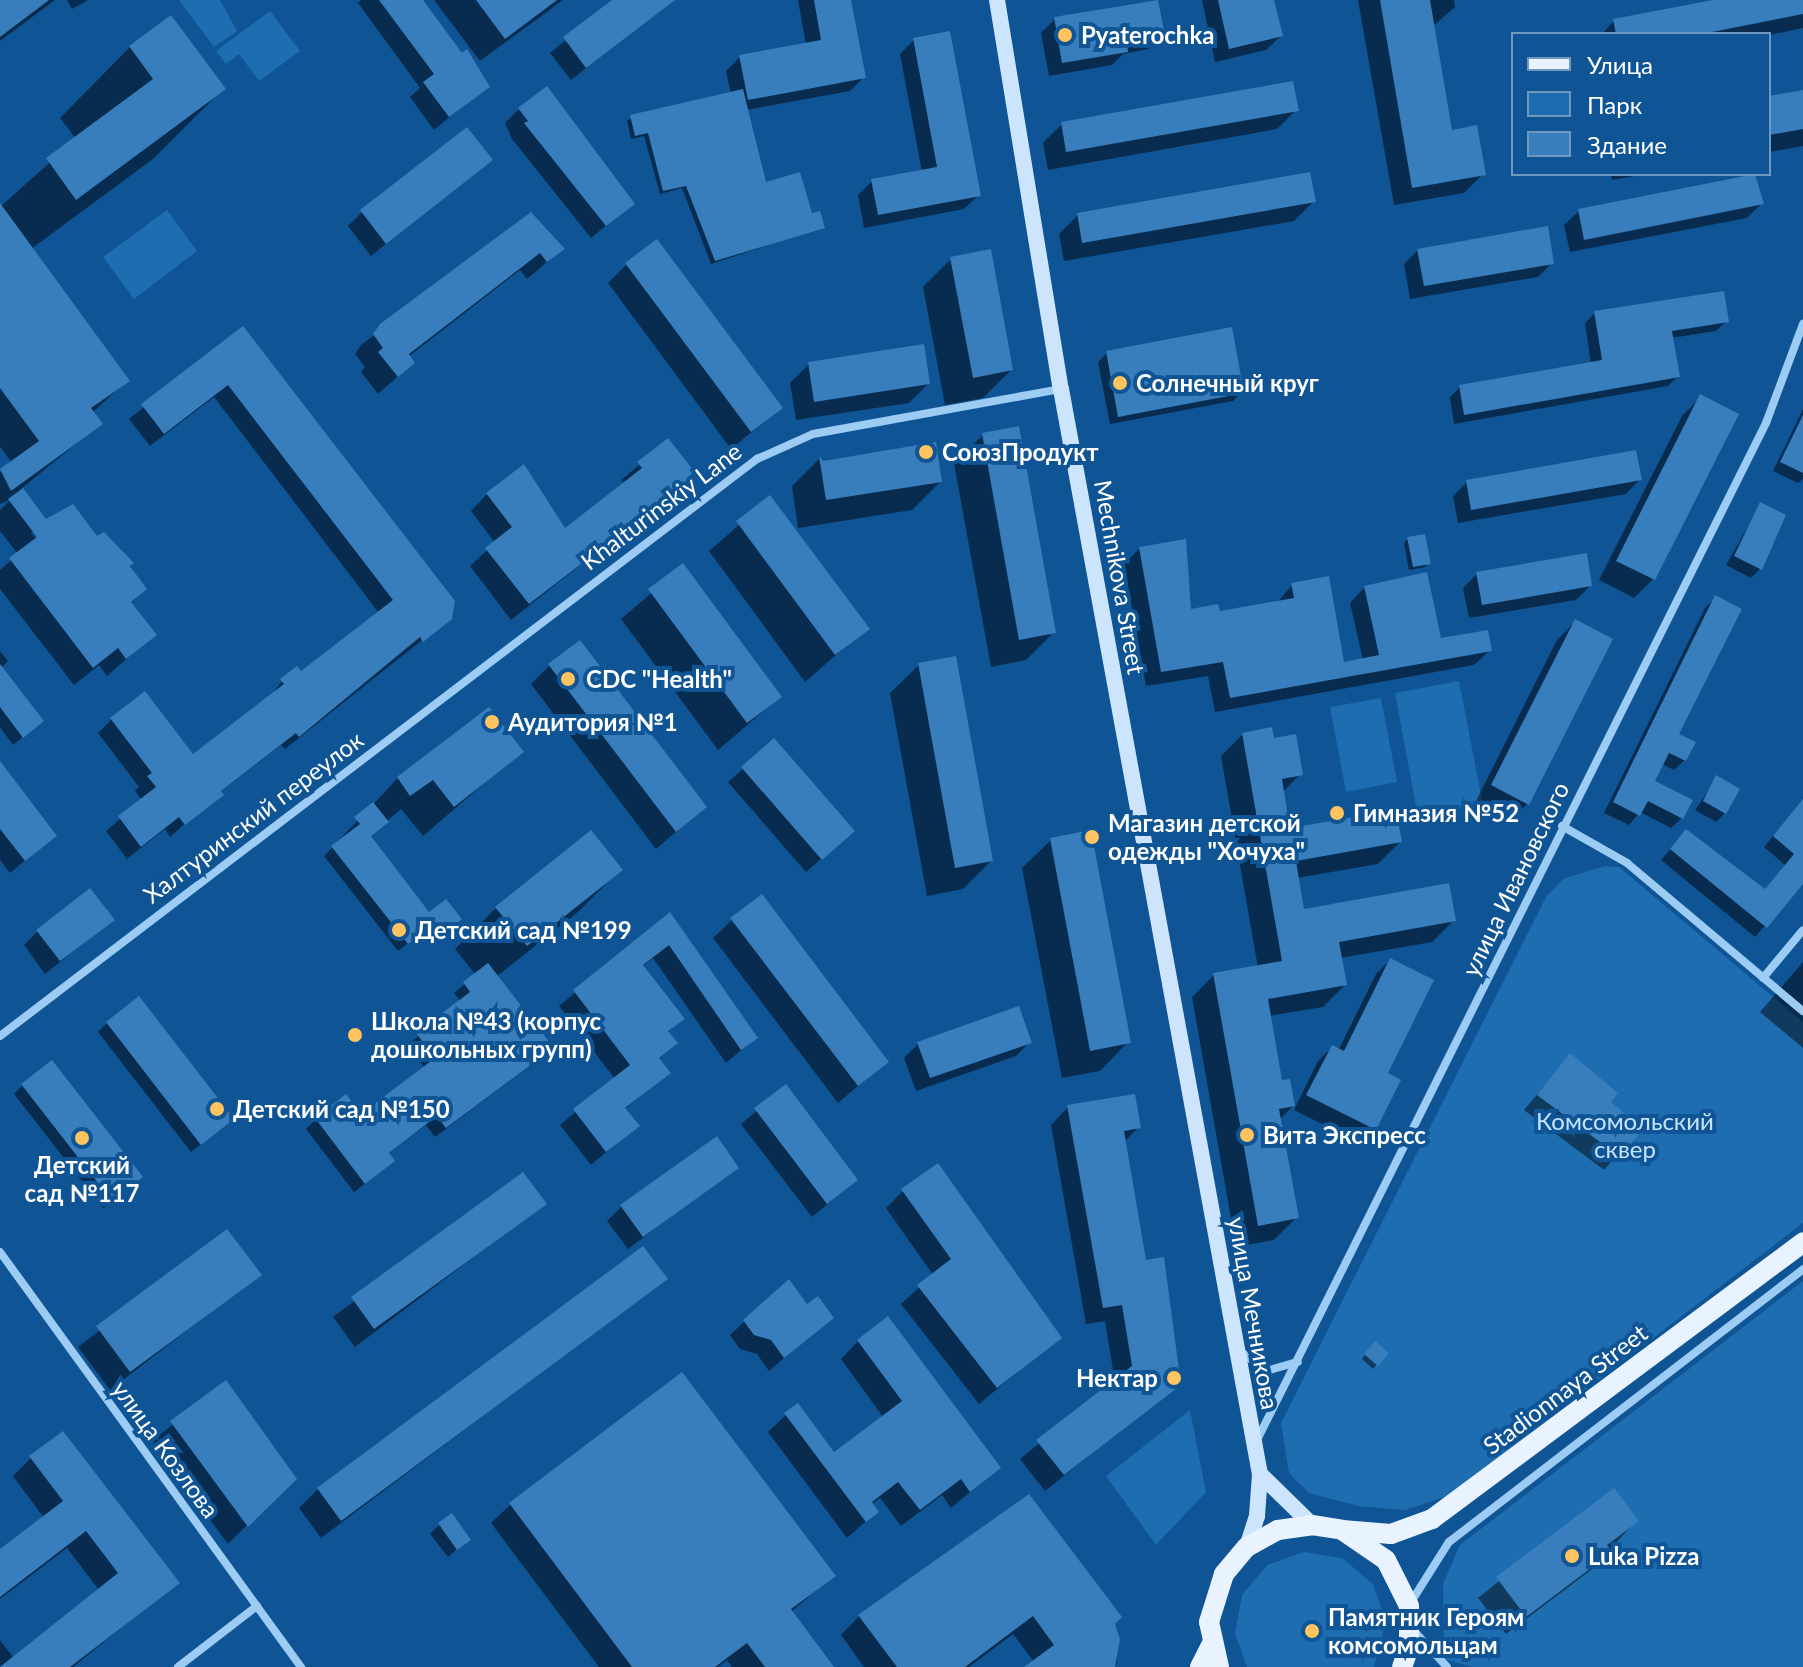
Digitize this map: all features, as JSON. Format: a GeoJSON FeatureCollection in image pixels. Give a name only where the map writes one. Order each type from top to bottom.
{"type":"FeatureCollection","features":[{"type":"Feature","properties":{"kind":"main road"},"geometry":{"type":"LineString","coordinates":[[997,0],[1061,389]]}},
{"type":"Feature","properties":{"kind":"main road","name":"улица Мечникова"},"geometry":{"type":"LineString","coordinates":[[1061,389],[1260,1474],[1257,1516],[1247,1547]]}},
{"type":"Feature","properties":{"kind":"main road","name":"Stadionnaya Street"},"geometry":{"type":"LineString","coordinates":[[1312,1525],[1391,1534],[1432,1519],[1803,1242]]}},
{"type":"Feature","properties":{"kind":"main road"},"geometry":{"type":"LineString","coordinates":[[1260,1474],[1312,1525]]}},
{"type":"Feature","properties":{"kind":"main road"},"geometry":{"type":"LineString","coordinates":[[1219,1667],[1211,1645],[1213,1597],[1224,1574],[1247,1547],[1278,1530],[1312,1525]]}},
{"type":"Feature","properties":{"kind":"main road"},"geometry":{"type":"LineString","coordinates":[[1342,1530],[1386,1560],[1409,1606],[1411,1627],[1402,1667]]}},
{"type":"Feature","properties":{"kind":"main road"},"geometry":{"type":"LineString","coordinates":[[1200,1667],[1211,1645]]}},
{"type":"Feature","properties":{"kind":"street","name":"улица Ивановского"},"geometry":{"type":"LineString","coordinates":[[1254,1446],[1766,423],[1803,324]]}},
{"type":"Feature","properties":{"kind":"street","name":"Khalturinskiy Lane"},"geometry":{"type":"LineString","coordinates":[[0,1036],[757,459],[813,434],[1061,389]]}},
{"type":"Feature","properties":{"kind":"street"},"geometry":{"type":"LineString","coordinates":[[1562,826],[1627,863],[1803,1011]]}},
{"type":"Feature","properties":{"kind":"street"},"geometry":{"type":"LineString","coordinates":[[1763,978],[1803,930]]}},
{"type":"Feature","properties":{"kind":"street","name":"улица Козлова"},"geometry":{"type":"LineString","coordinates":[[0,1252],[301,1667]]}},
{"type":"Feature","properties":{"kind":"street","name":"Stadionnaya Street"},"geometry":{"type":"LineString","coordinates":[[1409,1606],[1449,1542],[1803,1269]]}},
{"type":"Feature","properties":{"kind":"street"},"geometry":{"type":"LineString","coordinates":[[1236,1346],[1266,1371],[1299,1361]]}},
{"type":"Feature","properties":{"kind":"street"},"geometry":{"type":"LineString","coordinates":[[178,1667],[257,1606]]}},
{"type":"Feature","properties":{"kind":"street"},"geometry":{"type":"LineString","coordinates":[[1411,1627],[1447,1667]]}},
{"type":"Feature","properties":{"kind":"green space"},"geometry":{"type":"Polygon","coordinates":[[[179,0],[220,0],[237,31],[214,47],[179,0]]]}},
{"type":"Feature","properties":{"kind":"green space"},"geometry":{"type":"Polygon","coordinates":[[[270,11],[300,51],[259,81],[239,54],[226,64],[216,51],[270,11]]]}},
{"type":"Feature","properties":{"kind":"green space"},"geometry":{"type":"Polygon","coordinates":[[[167,210],[197,251],[134,299],[103,257],[167,210]]]}},
{"type":"Feature","properties":{"kind":"green space"},"geometry":{"type":"Polygon","coordinates":[[[1459,681],[1483,805],[1418,817],[1395,693],[1459,681]]]}},
{"type":"Feature","properties":{"kind":"green space"},"geometry":{"type":"Polygon","coordinates":[[[1381,698],[1397,782],[1346,792],[1330,707],[1381,698]]]}},
{"type":"Feature","properties":{"kind":"green space","name":"Комсомольский сквер"},"geometry":{"type":"Polygon","coordinates":[[[1605,866],[1619,867],[1803,1022],[1803,1223],[1447,1496],[1405,1510],[1358,1506],[1309,1493],[1289,1473],[1281,1423],[1546,897],[1563,879],[1605,866]]]}},
{"type":"Feature","properties":{"kind":"green space"},"geometry":{"type":"Polygon","coordinates":[[[1803,1281],[1803,1667],[1472,1667],[1444,1659],[1443,1584],[1460,1545],[1803,1281]]]}},
{"type":"Feature","properties":{"kind":"green space"},"geometry":{"type":"Polygon","coordinates":[[[1190,1410],[1206,1492],[1156,1545],[1106,1476],[1190,1410]]]}},
{"type":"Feature","properties":{"kind":"green space"},"geometry":{"type":"Polygon","coordinates":[[[1304,1552],[1342,1558],[1373,1584],[1386,1621],[1374,1667],[1247,1667],[1235,1634],[1242,1595],[1267,1565],[1304,1552]]]}},
{"type":"Feature","properties":{"kind":"building"},"geometry":{"type":"Polygon","coordinates":[[[0,0],[49,0],[0,37],[0,0]]]}},
{"type":"Feature","properties":{"kind":"building"},"geometry":{"type":"Polygon","coordinates":[[[379,0],[423,0],[462,53],[467,49],[490,87],[449,117],[423,82],[434,74],[379,0]]]}},
{"type":"Feature","properties":{"kind":"building"},"geometry":{"type":"Polygon","coordinates":[[[476,0],[557,0],[505,39],[476,0]]]}},
{"type":"Feature","properties":{"kind":"building"},"geometry":{"type":"Polygon","coordinates":[[[612,0],[675,0],[586,68],[563,37],[612,0]]]}},
{"type":"Feature","properties":{"kind":"building"},"geometry":{"type":"Polygon","coordinates":[[[814,0],[851,0],[866,78],[748,100],[739,55],[821,40],[814,0]]]}},
{"type":"Feature","properties":{"kind":"building"},"geometry":{"type":"Polygon","coordinates":[[[1158,0],[1165,36],[1127,43],[1128,52],[1062,63],[1054,17],[1158,0]]]}},
{"type":"Feature","properties":{"kind":"building"},"geometry":{"type":"Polygon","coordinates":[[[1218,0],[1274,0],[1283,36],[1229,49],[1218,0]]]}},
{"type":"Feature","properties":{"kind":"building"},"geometry":{"type":"Polygon","coordinates":[[[1380,0],[1430,0],[1452,130],[1477,125],[1486,175],[1412,188],[1380,0]]]}},
{"type":"Feature","properties":{"kind":"building"},"geometry":{"type":"Polygon","coordinates":[[[1713,0],[1803,0],[1803,14],[1712,32],[1616,32],[1613,19],[1713,0]]]}},
{"type":"Feature","properties":{"kind":"building"},"geometry":{"type":"Polygon","coordinates":[[[171,15],[226,89],[76,200],[46,158],[153,79],[129,46],[171,15]]]}},
{"type":"Feature","properties":{"kind":"building"},"geometry":{"type":"Polygon","coordinates":[[[950,31],[981,196],[878,215],[871,179],[937,167],[913,38],[950,31]]]}},
{"type":"Feature","properties":{"kind":"building"},"geometry":{"type":"Polygon","coordinates":[[[1293,81],[1299,111],[1066,152],[1061,122],[1293,81]]]}},
{"type":"Feature","properties":{"kind":"building"},"geometry":{"type":"Polygon","coordinates":[[[547,86],[635,204],[606,226],[524,123],[528,121],[518,108],[547,86]]]}},
{"type":"Feature","properties":{"kind":"building"},"geometry":{"type":"Polygon","coordinates":[[[743,89],[766,182],[800,172],[812,213],[820,211],[825,228],[715,261],[686,186],[663,191],[648,133],[635,136],[630,115],[743,89]]]}},
{"type":"Feature","properties":{"kind":"building"},"geometry":{"type":"Polygon","coordinates":[[[1803,90],[1803,129],[1771,135],[1771,96],[1803,90]]]}},
{"type":"Feature","properties":{"kind":"building"},"geometry":{"type":"Polygon","coordinates":[[[467,127],[493,160],[386,244],[360,210],[467,127]]]}},
{"type":"Feature","properties":{"kind":"building"},"geometry":{"type":"Polygon","coordinates":[[[1310,172],[1316,202],[1082,243],[1077,213],[1310,172]]]}},
{"type":"Feature","properties":{"kind":"building"},"geometry":{"type":"Polygon","coordinates":[[[1745,176],[1756,176],[1764,204],[1584,240],[1578,209],[1745,176]]]}},
{"type":"Feature","properties":{"kind":"building"},"geometry":{"type":"Polygon","coordinates":[[[0,203],[130,381],[91,408],[103,424],[11,491],[0,469],[39,441],[0,388],[0,203]]]}},
{"type":"Feature","properties":{"kind":"building"},"geometry":{"type":"Polygon","coordinates":[[[531,212],[565,249],[547,262],[540,253],[409,354],[415,363],[398,377],[378,352],[383,348],[373,334],[380,324],[531,212]]]}},
{"type":"Feature","properties":{"kind":"building"},"geometry":{"type":"Polygon","coordinates":[[[1548,226],[1554,264],[1424,286],[1417,249],[1548,226]]]}},
{"type":"Feature","properties":{"kind":"building"},"geometry":{"type":"Polygon","coordinates":[[[657,239],[783,408],[751,432],[625,263],[657,239]]]}},
{"type":"Feature","properties":{"kind":"building"},"geometry":{"type":"Polygon","coordinates":[[[991,249],[1013,370],[973,378],[950,257],[991,249]]]}},
{"type":"Feature","properties":{"kind":"building"},"geometry":{"type":"Polygon","coordinates":[[[1724,291],[1729,322],[1672,331],[1680,377],[1464,415],[1459,385],[1602,360],[1594,311],[1724,291]]]}},
{"type":"Feature","properties":{"kind":"building"},"geometry":{"type":"Polygon","coordinates":[[[243,326],[455,601],[452,619],[423,642],[420,637],[299,737],[296,733],[221,791],[224,795],[185,825],[179,817],[141,847],[118,816],[156,787],[147,776],[152,773],[110,718],[145,691],[193,754],[284,684],[280,679],[297,666],[301,671],[393,600],[228,385],[164,434],[141,404],[243,326]]]}},
{"type":"Feature","properties":{"kind":"building"},"geometry":{"type":"Polygon","coordinates":[[[1232,327],[1244,393],[1118,417],[1106,351],[1232,327]]]}},
{"type":"Feature","properties":{"kind":"building"},"geometry":{"type":"Polygon","coordinates":[[[924,344],[930,384],[814,402],[808,362],[924,344]]]}},
{"type":"Feature","properties":{"kind":"building"},"geometry":{"type":"Polygon","coordinates":[[[1700,394],[1739,414],[1655,580],[1616,561],[1700,394]]]}},
{"type":"Feature","properties":{"kind":"building"},"geometry":{"type":"Polygon","coordinates":[[[1803,415],[1803,473],[1780,462],[1803,415]]]}},
{"type":"Feature","properties":{"kind":"building"},"geometry":{"type":"Polygon","coordinates":[[[1019,426],[1056,633],[1019,640],[982,433],[1019,426]]]}},
{"type":"Feature","properties":{"kind":"building"},"geometry":{"type":"Polygon","coordinates":[[[668,438],[697,475],[529,604],[485,548],[512,527],[486,493],[524,464],[565,528],[642,468],[637,462],[668,438]]]}},
{"type":"Feature","properties":{"kind":"building"},"geometry":{"type":"Polygon","coordinates":[[[936,442],[942,482],[826,500],[819,456],[823,461],[936,442]]]}},
{"type":"Feature","properties":{"kind":"building"},"geometry":{"type":"Polygon","coordinates":[[[1636,450],[1642,480],[1471,510],[1466,480],[1636,450]]]}},
{"type":"Feature","properties":{"kind":"building"},"geometry":{"type":"Polygon","coordinates":[[[23,488],[46,519],[73,504],[97,536],[104,532],[134,563],[130,566],[147,589],[131,602],[157,635],[126,659],[118,648],[93,668],[9,558],[37,537],[8,499],[23,488]]]}},
{"type":"Feature","properties":{"kind":"building"},"geometry":{"type":"Polygon","coordinates":[[[770,495],[870,629],[835,655],[736,521],[770,495]]]}},
{"type":"Feature","properties":{"kind":"building"},"geometry":{"type":"Polygon","coordinates":[[[1760,502],[1786,515],[1762,570],[1734,556],[1760,502]]]}},
{"type":"Feature","properties":{"kind":"building"},"geometry":{"type":"Polygon","coordinates":[[[1425,534],[1431,564],[1413,567],[1407,537],[1425,534]]]}},
{"type":"Feature","properties":{"kind":"building"},"geometry":{"type":"Polygon","coordinates":[[[1186,539],[1191,609],[1218,604],[1220,611],[1294,598],[1291,583],[1329,576],[1344,662],[1379,655],[1364,586],[1427,572],[1441,638],[1488,630],[1492,651],[1230,698],[1223,662],[1161,672],[1139,547],[1186,539]]]}},
{"type":"Feature","properties":{"kind":"building"},"geometry":{"type":"Polygon","coordinates":[[[1587,553],[1592,586],[1482,605],[1476,572],[1587,553]]]}},
{"type":"Feature","properties":{"kind":"building"},"geometry":{"type":"Polygon","coordinates":[[[683,563],[782,697],[747,723],[648,589],[683,563]]]}},
{"type":"Feature","properties":{"kind":"building"},"geometry":{"type":"Polygon","coordinates":[[[1715,595],[1742,609],[1679,734],[1696,742],[1686,761],[1669,753],[1655,781],[1693,800],[1683,819],[1648,801],[1640,816],[1613,802],[1715,595]]]}},
{"type":"Feature","properties":{"kind":"building"},"geometry":{"type":"Polygon","coordinates":[[[1575,619],[1613,639],[1529,805],[1491,785],[1575,619]]]}},
{"type":"Feature","properties":{"kind":"building"},"geometry":{"type":"Polygon","coordinates":[[[580,640],[707,807],[676,832],[548,664],[580,640]]]}},
{"type":"Feature","properties":{"kind":"building"},"geometry":{"type":"Polygon","coordinates":[[[956,656],[993,861],[955,868],[918,663],[956,656]]]}},
{"type":"Feature","properties":{"kind":"building"},"geometry":{"type":"Polygon","coordinates":[[[0,664],[44,721],[23,738],[0,707],[0,664]]]}},
{"type":"Feature","properties":{"kind":"building"},"geometry":{"type":"Polygon","coordinates":[[[489,707],[524,752],[454,807],[433,780],[410,796],[397,777],[489,707]]]}},
{"type":"Feature","properties":{"kind":"building"},"geometry":{"type":"Polygon","coordinates":[[[1272,727],[1274,738],[1296,734],[1303,775],[1282,779],[1290,828],[1396,810],[1402,842],[1296,861],[1304,909],[1449,883],[1456,921],[1339,942],[1347,985],[1268,999],[1282,1080],[1290,1079],[1295,1106],[1279,1109],[1299,1218],[1258,1226],[1213,973],[1282,961],[1242,733],[1272,727]]]}},
{"type":"Feature","properties":{"kind":"building"},"geometry":{"type":"Polygon","coordinates":[[[774,738],[855,831],[822,860],[741,767],[774,738]]]}},
{"type":"Feature","properties":{"kind":"building"},"geometry":{"type":"Polygon","coordinates":[[[0,761],[57,836],[25,861],[0,829],[0,761]]]}},
{"type":"Feature","properties":{"kind":"building"},"geometry":{"type":"Polygon","coordinates":[[[1716,775],[1740,789],[1726,814],[1703,801],[1716,775]]]}},
{"type":"Feature","properties":{"kind":"building"},"geometry":{"type":"Polygon","coordinates":[[[1803,799],[1803,884],[1767,928],[1670,849],[1686,829],[1765,889],[1794,854],[1773,836],[1803,799]]]}},
{"type":"Feature","properties":{"kind":"building"},"geometry":{"type":"Polygon","coordinates":[[[373,802],[389,822],[371,836],[429,912],[446,899],[462,919],[445,933],[436,922],[408,944],[331,846],[360,824],[354,817],[373,802]]]}},
{"type":"Feature","properties":{"kind":"building"},"geometry":{"type":"Polygon","coordinates":[[[591,830],[623,870],[527,946],[495,907],[591,830]]]}},
{"type":"Feature","properties":{"kind":"building"},"geometry":{"type":"Polygon","coordinates":[[[1091,830],[1131,1043],[1090,1051],[1050,838],[1091,830]]]}},
{"type":"Feature","properties":{"kind":"building"},"geometry":{"type":"Polygon","coordinates":[[[90,888],[115,920],[60,961],[36,930],[90,888]]]}},
{"type":"Feature","properties":{"kind":"building"},"geometry":{"type":"Polygon","coordinates":[[[762,894],[889,1062],[858,1086],[730,918],[762,894]]]}},
{"type":"Feature","properties":{"kind":"building"},"geometry":{"type":"Polygon","coordinates":[[[670,912],[758,1038],[741,1050],[669,945],[643,965],[685,1019],[668,1031],[678,1043],[659,1058],[671,1073],[625,1108],[640,1126],[606,1152],[573,1109],[630,1065],[573,990],[670,912]]]}},
{"type":"Feature","properties":{"kind":"building"},"geometry":{"type":"Polygon","coordinates":[[[1390,958],[1434,980],[1388,1073],[1401,1080],[1376,1130],[1306,1095],[1332,1045],[1344,1051],[1390,958]]]}},
{"type":"Feature","properties":{"kind":"building"},"geometry":{"type":"Polygon","coordinates":[[[488,963],[554,1048],[446,1128],[437,1116],[389,1153],[395,1161],[365,1184],[315,1118],[346,1094],[361,1114],[435,1058],[416,1033],[470,992],[463,982],[488,963]]]}},
{"type":"Feature","properties":{"kind":"building"},"geometry":{"type":"Polygon","coordinates":[[[139,996],[234,1119],[201,1145],[106,1022],[139,996]]]}},
{"type":"Feature","properties":{"kind":"building"},"geometry":{"type":"Polygon","coordinates":[[[1019,1006],[1032,1043],[930,1078],[917,1042],[1019,1006]]]}},
{"type":"Feature","properties":{"kind":"building"},"geometry":{"type":"Polygon","coordinates":[[[1570,1053],[1618,1093],[1611,1102],[1643,1129],[1620,1157],[1537,1095],[1570,1053]]]}},
{"type":"Feature","properties":{"kind":"building"},"geometry":{"type":"Polygon","coordinates":[[[52,1060],[143,1177],[112,1201],[21,1084],[52,1060]]]}},
{"type":"Feature","properties":{"kind":"building"},"geometry":{"type":"Polygon","coordinates":[[[786,1084],[858,1180],[827,1204],[754,1108],[786,1084]]]}},
{"type":"Feature","properties":{"kind":"building"},"geometry":{"type":"Polygon","coordinates":[[[1135,1094],[1141,1128],[1124,1131],[1146,1260],[1164,1257],[1181,1385],[1064,1475],[1036,1440],[1132,1366],[1122,1305],[1103,1308],[1067,1105],[1135,1094]]]}},
{"type":"Feature","properties":{"kind":"building"},"geometry":{"type":"Polygon","coordinates":[[[717,1136],[739,1168],[643,1237],[620,1205],[717,1136]]]}},
{"type":"Feature","properties":{"kind":"building"},"geometry":{"type":"Polygon","coordinates":[[[938,1163],[1062,1338],[997,1388],[917,1285],[951,1259],[901,1189],[938,1163]]]}},
{"type":"Feature","properties":{"kind":"building"},"geometry":{"type":"Polygon","coordinates":[[[523,1172],[547,1204],[374,1329],[351,1297],[523,1172]]]}},
{"type":"Feature","properties":{"kind":"building"},"geometry":{"type":"Polygon","coordinates":[[[227,1229],[262,1275],[130,1372],[96,1326],[227,1229]]]}},
{"type":"Feature","properties":{"kind":"building"},"geometry":{"type":"Polygon","coordinates":[[[643,1246],[668,1279],[341,1521],[317,1488],[643,1246]]]}},
{"type":"Feature","properties":{"kind":"building"},"geometry":{"type":"Polygon","coordinates":[[[789,1279],[807,1304],[818,1296],[834,1318],[784,1358],[771,1340],[754,1335],[743,1320],[789,1279]]]}},
{"type":"Feature","properties":{"kind":"building"},"geometry":{"type":"Polygon","coordinates":[[[888,1316],[1001,1468],[970,1492],[961,1479],[920,1510],[898,1482],[872,1502],[879,1512],[866,1522],[784,1413],[798,1403],[834,1452],[902,1401],[857,1340],[888,1316]]]}},
{"type":"Feature","properties":{"kind":"building"},"geometry":{"type":"Polygon","coordinates":[[[1375,1341],[1389,1353],[1378,1366],[1364,1354],[1375,1341]]]}},
{"type":"Feature","properties":{"kind":"building"},"geometry":{"type":"Polygon","coordinates":[[[682,1372],[836,1576],[791,1609],[834,1667],[765,1667],[747,1643],[715,1667],[632,1667],[509,1503],[682,1372]]]}},
{"type":"Feature","properties":{"kind":"building"},"geometry":{"type":"Polygon","coordinates":[[[226,1380],[297,1479],[248,1527],[170,1421],[226,1380]]]}},
{"type":"Feature","properties":{"kind":"building"},"geometry":{"type":"Polygon","coordinates":[[[63,1431],[180,1583],[70,1667],[0,1667],[118,1573],[86,1531],[0,1597],[0,1549],[63,1501],[29,1456],[63,1431]]]}},
{"type":"Feature","properties":{"kind":"building"},"geometry":{"type":"Polygon","coordinates":[[[1614,1488],[1639,1521],[1607,1545],[1612,1552],[1526,1617],[1496,1577],[1614,1488]]]}},
{"type":"Feature","properties":{"kind":"building"},"geometry":{"type":"Polygon","coordinates":[[[1029,1494],[1122,1617],[1115,1624],[1120,1639],[1115,1667],[1024,1667],[1054,1645],[1033,1616],[965,1667],[897,1667],[858,1615],[1029,1494]]]}},
{"type":"Feature","properties":{"kind":"building"},"geometry":{"type":"Polygon","coordinates":[[[452,1513],[471,1540],[457,1550],[438,1523],[452,1513]]]}},
{"type":"Feature","properties":{"kind":"place","name":"Pyaterochka"},"geometry":{"type":"Point","coordinates":[1065,35]}},
{"type":"Feature","properties":{"kind":"place","name":"Солнечный круг"},"geometry":{"type":"Point","coordinates":[1120,383]}},
{"type":"Feature","properties":{"kind":"place","name":"СоюзПродукт"},"geometry":{"type":"Point","coordinates":[926,452]}},
{"type":"Feature","properties":{"kind":"place","name":"CDC \"Health\""},"geometry":{"type":"Point","coordinates":[568,679]}},
{"type":"Feature","properties":{"kind":"place","name":"Аудитория №1"},"geometry":{"type":"Point","coordinates":[492,722]}},
{"type":"Feature","properties":{"kind":"place","name":"Гимназия №52"},"geometry":{"type":"Point","coordinates":[1337,813]}},
{"type":"Feature","properties":{"kind":"place","name":"Магазин детской одежды \"Хочуха\""},"geometry":{"type":"Point","coordinates":[1092,837]}},
{"type":"Feature","properties":{"kind":"place","name":"Детский сад №199"},"geometry":{"type":"Point","coordinates":[399,930]}},
{"type":"Feature","properties":{"kind":"place","name":"Школа №43 (корпус дошкольных групп)"},"geometry":{"type":"Point","coordinates":[355,1035]}},
{"type":"Feature","properties":{"kind":"place","name":"Детский сад №150"},"geometry":{"type":"Point","coordinates":[217,1109]}},
{"type":"Feature","properties":{"kind":"place","name":"Вита Экспресс"},"geometry":{"type":"Point","coordinates":[1247,1135]}},
{"type":"Feature","properties":{"kind":"place","name":"Детский сад №117"},"geometry":{"type":"Point","coordinates":[82,1138]}},
{"type":"Feature","properties":{"kind":"place","name":"Нектар"},"geometry":{"type":"Point","coordinates":[1174,1378]}},
{"type":"Feature","properties":{"kind":"place","name":"Luka Pizza"},"geometry":{"type":"Point","coordinates":[1572,1556]}},
{"type":"Feature","properties":{"kind":"place","name":"Памятник Героям комсомольцам"},"geometry":{"type":"Point","coordinates":[1312,1631]}}]}
